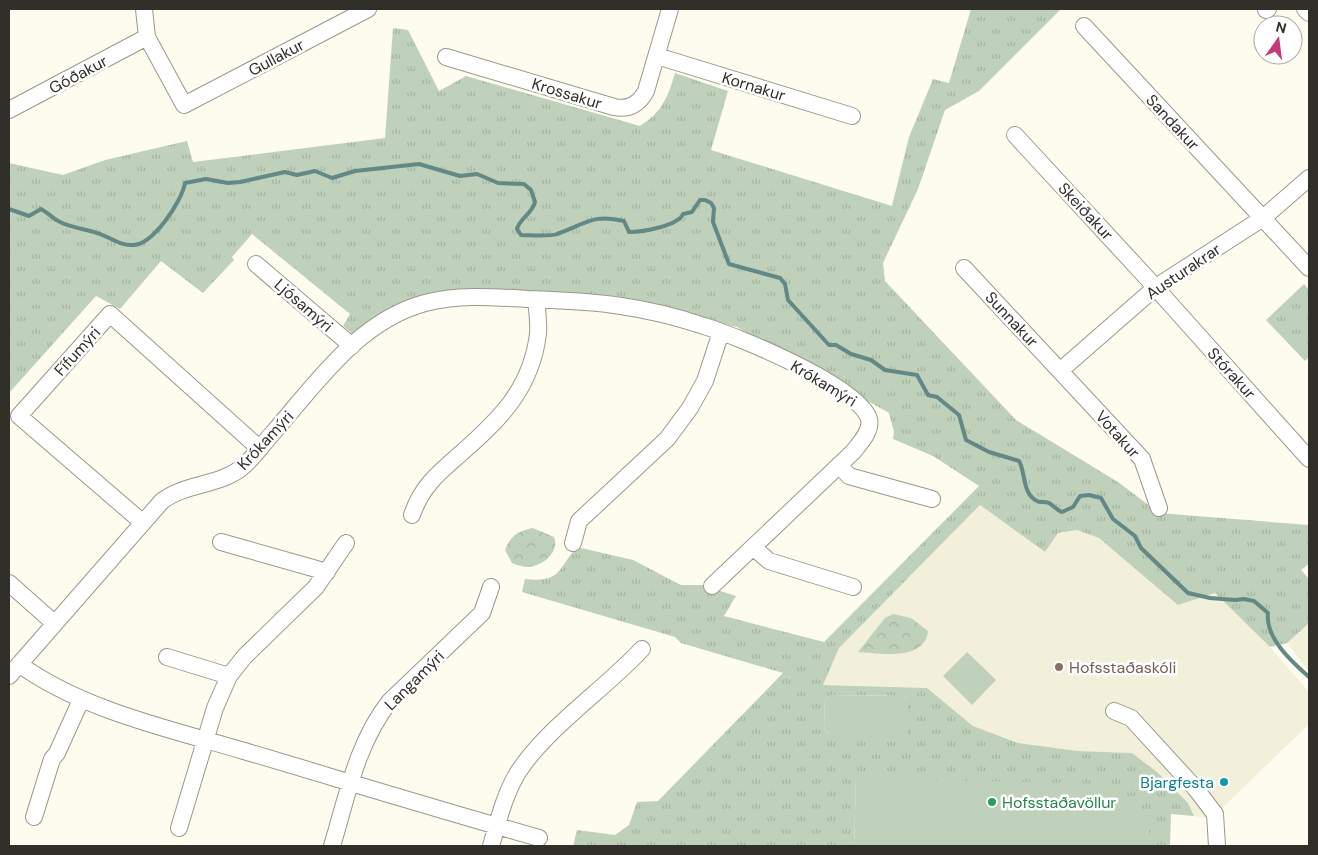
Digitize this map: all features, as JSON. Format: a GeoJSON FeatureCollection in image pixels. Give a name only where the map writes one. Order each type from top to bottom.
{"type":"FeatureCollection","features":[{"type":"Feature","properties":{"kind":"street"},"geometry":{"type":"LineString","coordinates":[[144,9],[147,37]]}},
{"type":"Feature","properties":{"kind":"street","name":"Gullakur"},"geometry":{"type":"LineString","coordinates":[[147,37],[184,105],[368,9]]}},
{"type":"Feature","properties":{"kind":"street","name":"Krossakur"},"geometry":{"type":"LineString","coordinates":[[446,57],[619,108],[630,107],[642,99],[657,56],[670,9]]}},
{"type":"Feature","properties":{"kind":"street"},"geometry":{"type":"LineString","coordinates":[[1305,9],[1309,13]]}},
{"type":"Feature","properties":{"kind":"street","name":"Sandakur"},"geometry":{"type":"LineString","coordinates":[[1084,26],[1309,268]]}},
{"type":"Feature","properties":{"kind":"street","name":"Góðakur"},"geometry":{"type":"LineString","coordinates":[[9,110],[147,37]]}},
{"type":"Feature","properties":{"kind":"street","name":"Kornakur"},"geometry":{"type":"LineString","coordinates":[[657,56],[852,116]]}},
{"type":"Feature","properties":{"kind":"street","name":"Skeiðakur"},"geometry":{"type":"LineString","coordinates":[[1015,135],[1156,287]]}},
{"type":"Feature","properties":{"kind":"street","name":"Austurakrar"},"geometry":{"type":"LineString","coordinates":[[1061,370],[1156,287],[1263,218],[1309,178]]}},
{"type":"Feature","properties":{"kind":"street","name":"Ljósamýri"},"geometry":{"type":"LineString","coordinates":[[256,264],[352,346]]}},
{"type":"Feature","properties":{"kind":"street","name":"Sunnakur"},"geometry":{"type":"LineString","coordinates":[[964,268],[1061,370]]}},
{"type":"Feature","properties":{"kind":"street","name":"Stórakur"},"geometry":{"type":"LineString","coordinates":[[1156,287],[1309,459]]}},
{"type":"Feature","properties":{"kind":"street","name":"Krókamýri"},"geometry":{"type":"LineString","coordinates":[[14,670],[142,522],[168,496],[182,489],[220,479],[243,468],[352,346],[382,321],[424,303],[454,298],[536,299],[622,306],[676,318],[746,341],[826,381],[863,407],[868,417],[869,428],[852,452],[712,586]]}},
{"type":"Feature","properties":{"kind":"street"},"geometry":{"type":"LineString","coordinates":[[412,515],[417,499],[428,482],[490,427],[520,391],[528,375],[538,332],[536,299]]}},
{"type":"Feature","properties":{"kind":"street","name":"Fífumýri"},"geometry":{"type":"LineString","coordinates":[[142,522],[20,416],[110,314],[259,448]]}},
{"type":"Feature","properties":{"kind":"street"},"geometry":{"type":"LineString","coordinates":[[572,543],[579,520],[667,439],[690,408],[705,382],[721,332]]}},
{"type":"Feature","properties":{"kind":"street","name":"Votakur"},"geometry":{"type":"LineString","coordinates":[[1061,370],[1142,459],[1159,508]]}},
{"type":"Feature","properties":{"kind":"street"},"geometry":{"type":"LineString","coordinates":[[839,465],[849,476],[932,499]]}},
{"type":"Feature","properties":{"kind":"street"},"geometry":{"type":"LineString","coordinates":[[221,542],[327,572]]}},
{"type":"Feature","properties":{"kind":"street"},"geometry":{"type":"LineString","coordinates":[[179,828],[218,700],[229,676],[245,656],[316,587],[346,543]]}},
{"type":"Feature","properties":{"kind":"street"},"geometry":{"type":"LineString","coordinates":[[753,547],[769,561],[853,587]]}},
{"type":"Feature","properties":{"kind":"street"},"geometry":{"type":"LineString","coordinates":[[9,583],[54,623]]}},
{"type":"Feature","properties":{"kind":"street","name":"Langamýri"},"geometry":{"type":"LineString","coordinates":[[332,846],[365,741],[379,715],[407,684],[482,613],[491,587]]}},
{"type":"Feature","properties":{"kind":"street"},"geometry":{"type":"LineString","coordinates":[[491,846],[504,802],[518,772],[550,735],[618,675],[642,649]]}},
{"type":"Feature","properties":{"kind":"street"},"geometry":{"type":"LineString","coordinates":[[167,657],[229,676]]}},
{"type":"Feature","properties":{"kind":"street"},"geometry":{"type":"LineString","coordinates":[[14,670],[44,681],[81,700],[206,740],[538,838]]}},
{"type":"Feature","properties":{"kind":"street"},"geometry":{"type":"LineString","coordinates":[[34,817],[52,760],[81,700]]}},
{"type":"Feature","properties":{"kind":"street"},"geometry":{"type":"LineString","coordinates":[[1114,711],[1131,718],[1196,789],[1214,814],[1217,846]]}},
{"type":"Feature","properties":{"kind":"shaded area","name":"Hofsstaðaskóli"},"geometry":{"type":"Polygon","coordinates":[[[980,505],[1045,552],[1058,533],[1077,530],[1099,538],[1126,559],[1215,593],[1270,647],[1309,692],[1309,724],[1211,819],[1194,816],[1188,803],[1132,753],[1078,751],[1018,743],[973,726],[927,688],[822,685],[839,648],[980,505]]]}},
{"type":"Feature","properties":{"kind":"shaded area"},"geometry":{"type":"Polygon","coordinates":[[[1309,623],[1309,672],[1287,643],[1309,623]]]}},
{"type":"Feature","properties":{"kind":"green space"},"geometry":{"type":"Polygon","coordinates":[[[971,9],[1061,9],[979,91],[945,110],[918,189],[883,263],[885,281],[1016,420],[1118,482],[1159,513],[1309,525],[1309,564],[1301,570],[1309,579],[1309,623],[1287,643],[1270,647],[1215,593],[1178,605],[1099,538],[1077,530],[1058,533],[1045,552],[980,505],[839,648],[823,685],[927,688],[973,726],[1018,743],[1078,751],[1132,753],[1157,772],[1188,803],[1194,816],[1171,814],[1170,846],[1149,846],[1149,821],[856,778],[854,846],[573,846],[577,830],[615,835],[629,825],[637,802],[658,801],[783,673],[681,643],[675,637],[522,592],[525,579],[546,579],[557,573],[577,547],[633,560],[681,585],[702,585],[736,596],[724,616],[824,642],[979,486],[933,456],[893,439],[894,432],[889,413],[737,327],[702,319],[469,290],[411,298],[355,336],[343,326],[350,314],[252,234],[232,257],[234,260],[203,293],[161,261],[120,309],[96,296],[9,393],[9,163],[63,175],[105,160],[187,141],[193,162],[385,138],[393,28],[408,30],[439,91],[466,76],[640,126],[654,115],[663,103],[675,73],[728,91],[711,150],[892,206],[909,137],[933,79],[949,83],[971,9]],[[830,695],[825,701],[824,729],[829,734],[908,699],[903,696],[830,695]]]}},
{"type":"Feature","properties":{"kind":"green space"},"geometry":{"type":"Polygon","coordinates":[[[1304,284],[1309,290],[1309,357],[1305,361],[1266,320],[1304,284]]]}},
{"type":"Feature","properties":{"kind":"green space"},"geometry":{"type":"Polygon","coordinates":[[[533,528],[554,537],[555,548],[552,553],[544,561],[534,566],[524,567],[512,563],[505,550],[509,541],[519,533],[533,528]]]}},
{"type":"Feature","properties":{"kind":"green space"},"geometry":{"type":"Polygon","coordinates":[[[893,614],[911,618],[928,631],[925,641],[919,648],[900,654],[858,652],[885,618],[893,614]]]}},
{"type":"Feature","properties":{"kind":"green space"},"geometry":{"type":"Polygon","coordinates":[[[967,652],[996,680],[972,705],[943,676],[967,652]]]}},
{"type":"Feature","properties":{"kind":"green space"},"geometry":{"type":"Polygon","coordinates":[[[830,695],[903,696],[908,699],[908,733],[903,737],[829,734],[824,729],[825,701],[830,695]]]}},
{"type":"Feature","properties":{"kind":"green space","name":"Hofsstaðavöllur"},"geometry":{"type":"Polygon","coordinates":[[[856,778],[1110,784],[1149,821],[1149,846],[854,846],[856,778]]]}},
{"type":"Feature","properties":{"kind":"waterway"},"geometry":{"type":"LineString","coordinates":[[9,209],[29,216],[41,209],[65,224],[97,233],[119,243],[133,245],[149,238],[165,221],[173,211],[185,183],[206,179],[228,183],[240,182],[285,172],[297,175],[315,171],[332,178],[355,171],[419,164],[460,176],[477,174],[498,183],[524,184],[531,190],[535,202],[531,210],[518,225],[517,229],[521,235],[554,235],[589,221],[604,218],[624,221],[629,232],[642,231],[674,222],[683,214],[692,212],[700,200],[705,200],[711,203],[714,208],[713,222],[729,264],[780,278],[785,284],[788,300],[829,345],[836,345],[851,354],[871,360],[885,370],[917,375],[928,395],[937,397],[959,415],[966,440],[989,452],[1019,461],[1029,493],[1037,501],[1049,503],[1062,512],[1073,507],[1080,496],[1089,495],[1101,498],[1113,519],[1135,536],[1141,548],[1188,593],[1210,598],[1254,601],[1268,613],[1271,631],[1281,649],[1309,677]]}},
{"type":"Feature","properties":{"kind":"place","name":"Hofsstaðaskóli"},"geometry":{"type":"Point","coordinates":[1059,667]}},
{"type":"Feature","properties":{"kind":"place","name":"Bjargfesta"},"geometry":{"type":"Point","coordinates":[1224,782]}},
{"type":"Feature","properties":{"kind":"place","name":"Hofsstaðavöllur"},"geometry":{"type":"Point","coordinates":[992,802]}}]}
